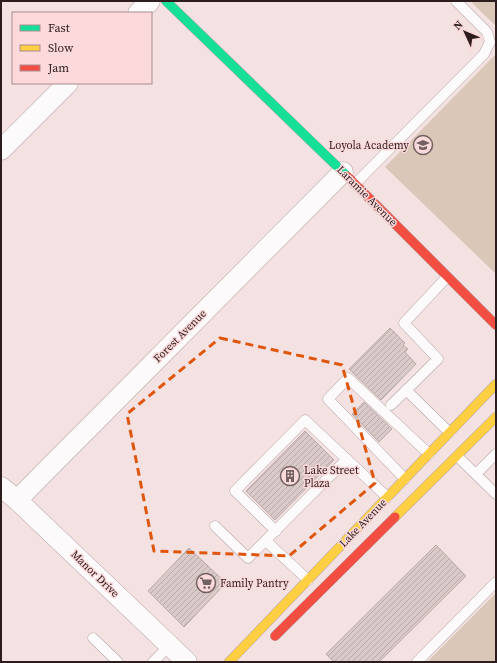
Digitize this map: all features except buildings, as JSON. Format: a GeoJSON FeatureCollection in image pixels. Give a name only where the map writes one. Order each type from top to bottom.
{"type":"FeatureCollection","features":[{"type":"Feature","properties":{"kind":"main road","name":"Laramie Avenue"},"geometry":{"type":"LineString","coordinates":[[166,1],[349,178],[496,325]]}},
{"type":"Feature","properties":{"kind":"main road","name":"Lake Avenue"},"geometry":{"type":"LineString","coordinates":[[229,662],[496,384]]}},
{"type":"Feature","properties":{"kind":"main road","name":"Lake Avenue"},"geometry":{"type":"LineString","coordinates":[[270,640],[496,417]]}},
{"type":"Feature","properties":{"kind":"street"},"geometry":{"type":"LineString","coordinates":[[139,12],[150,1]]}},
{"type":"Feature","properties":{"kind":"street"},"geometry":{"type":"LineString","coordinates":[[1,150],[67,84]]}},
{"type":"Feature","properties":{"kind":"street","name":"Forest Avenue"},"geometry":{"type":"LineString","coordinates":[[17,500],[349,178]]}},
{"type":"Feature","properties":{"kind":"street","name":"Manor Drive"},"geometry":{"type":"LineString","coordinates":[[1,487],[17,500],[187,662]]}},
{"type":"Feature","properties":{"kind":"lane"},"geometry":{"type":"LineString","coordinates":[[349,178],[484,54],[490,42],[487,32],[456,1]]}},
{"type":"Feature","properties":{"kind":"lane"},"geometry":{"type":"LineString","coordinates":[[391,405],[438,359],[404,323],[447,277]]}},
{"type":"Feature","properties":{"kind":"lane"},"geometry":{"type":"LineString","coordinates":[[405,479],[328,398],[348,378],[429,454]]}},
{"type":"Feature","properties":{"kind":"lane"},"geometry":{"type":"LineString","coordinates":[[406,390],[450,432]]}},
{"type":"Feature","properties":{"kind":"lane"},"geometry":{"type":"LineString","coordinates":[[276,531],[235,491],[305,420],[387,498]]}},
{"type":"Feature","properties":{"kind":"lane"},"geometry":{"type":"LineString","coordinates":[[476,474],[496,454]]}},
{"type":"Feature","properties":{"kind":"lane"},"geometry":{"type":"LineString","coordinates":[[457,456],[495,490]]}},
{"type":"Feature","properties":{"kind":"lane"},"geometry":{"type":"LineString","coordinates":[[215,526],[248,558],[347,460]]}},
{"type":"Feature","properties":{"kind":"lane"},"geometry":{"type":"LineString","coordinates":[[266,540],[308,580]]}},
{"type":"Feature","properties":{"kind":"lane"},"geometry":{"type":"LineString","coordinates":[[417,662],[496,582]]}},
{"type":"Feature","properties":{"kind":"lane"},"geometry":{"type":"LineString","coordinates":[[93,638],[118,662]]}},
{"type":"Feature","properties":{"kind":"lane"},"geometry":{"type":"LineString","coordinates":[[153,662],[170,645]]}},
{"type":"Feature","properties":{"kind":"highlighted area"},"geometry":{"type":"Polygon","coordinates":[[[220,338],[342,365],[375,483],[289,556],[154,551],[127,414],[220,338]]]}},
{"type":"Feature","properties":{"kind":"shaded area"},"geometry":{"type":"Polygon","coordinates":[[[474,1],[496,1],[496,26],[472,3],[474,1]]]}},
{"type":"Feature","properties":{"kind":"shaded area"},"geometry":{"type":"Polygon","coordinates":[[[496,54],[496,274],[385,167],[496,54]]]}},
{"type":"Feature","properties":{"kind":"shaded area"},"geometry":{"type":"Polygon","coordinates":[[[496,593],[496,662],[427,662],[496,593]]]}},
{"type":"Feature","properties":{"kind":"traffic: fast"},"geometry":{"type":"LineString","coordinates":[[166,1],[347,176]]}},
{"type":"Feature","properties":{"kind":"traffic: slow"},"geometry":{"type":"LineString","coordinates":[[229,662],[496,384]]}},
{"type":"Feature","properties":{"kind":"traffic: slow"},"geometry":{"type":"LineString","coordinates":[[395,517],[496,417]]}},
{"type":"Feature","properties":{"kind":"traffic: jam"},"geometry":{"type":"LineString","coordinates":[[347,176],[496,325]]}},
{"type":"Feature","properties":{"kind":"traffic: jam"},"geometry":{"type":"LineString","coordinates":[[275,636],[395,517]]}},
{"type":"Feature","properties":{"kind":"place","name":"Loyola Academy"},"geometry":{"type":"Point","coordinates":[423,145]}},
{"type":"Feature","properties":{"kind":"place","name":"Lake Street Plaza"},"geometry":{"type":"Point","coordinates":[290,476]}},
{"type":"Feature","properties":{"kind":"place","name":"Family Pantry"},"geometry":{"type":"Point","coordinates":[206,583]}}]}
